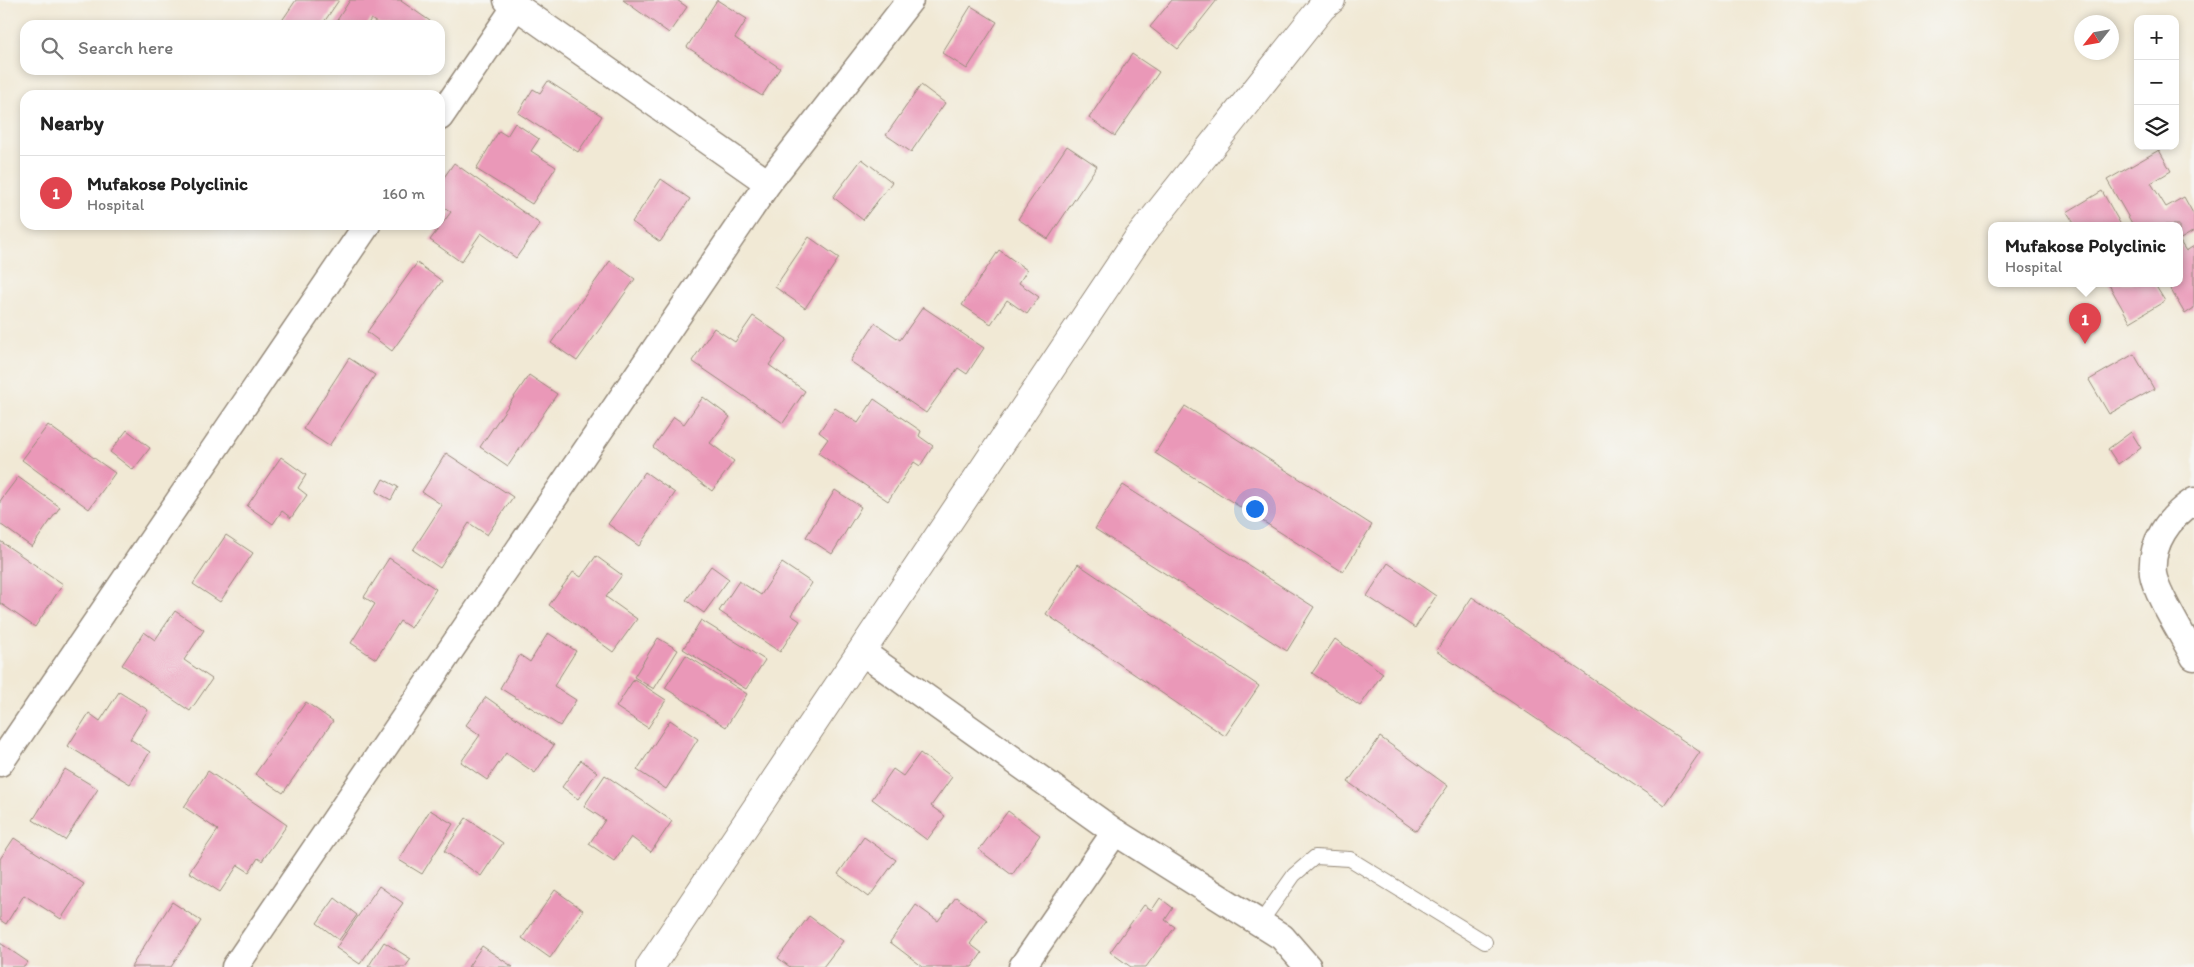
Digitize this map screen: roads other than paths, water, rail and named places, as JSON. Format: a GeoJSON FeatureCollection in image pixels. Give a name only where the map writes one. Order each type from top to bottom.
{"type":"FeatureCollection","features":[{"type":"Feature","properties":{"kind":"street"},"geometry":{"type":"LineString","coordinates":[[235,967],[768,183],[910,0]]}},
{"type":"Feature","properties":{"kind":"street"},"geometry":{"type":"LineString","coordinates":[[650,967],[1137,240],[1322,2]]}},
{"type":"Feature","properties":{"kind":"street"},"geometry":{"type":"LineString","coordinates":[[445,109],[512,3],[768,183]]}},
{"type":"Feature","properties":{"kind":"street"},"geometry":{"type":"LineString","coordinates":[[0,763],[364,230]]}},
{"type":"Feature","properties":{"kind":"street"},"geometry":{"type":"LineString","coordinates":[[2194,501],[2165,527],[2154,550],[2154,575],[2194,657]]}},
{"type":"Feature","properties":{"kind":"street"},"geometry":{"type":"LineString","coordinates":[[862,652],[1115,832],[1282,937],[1308,967]]}},
{"type":"Feature","properties":{"kind":"street"},"geometry":{"type":"LineString","coordinates":[[1022,967],[1115,832]]}},
{"type":"Feature","properties":{"kind":"lane"},"geometry":{"type":"LineString","coordinates":[[1260,923],[1294,875],[1314,857],[1350,859],[1485,942]]}},
{"type":"Feature","properties":{"kind":"place","name":"Mufakose Polyclinic"},"geometry":{"type":"Point","coordinates":[2085,344]}}]}
